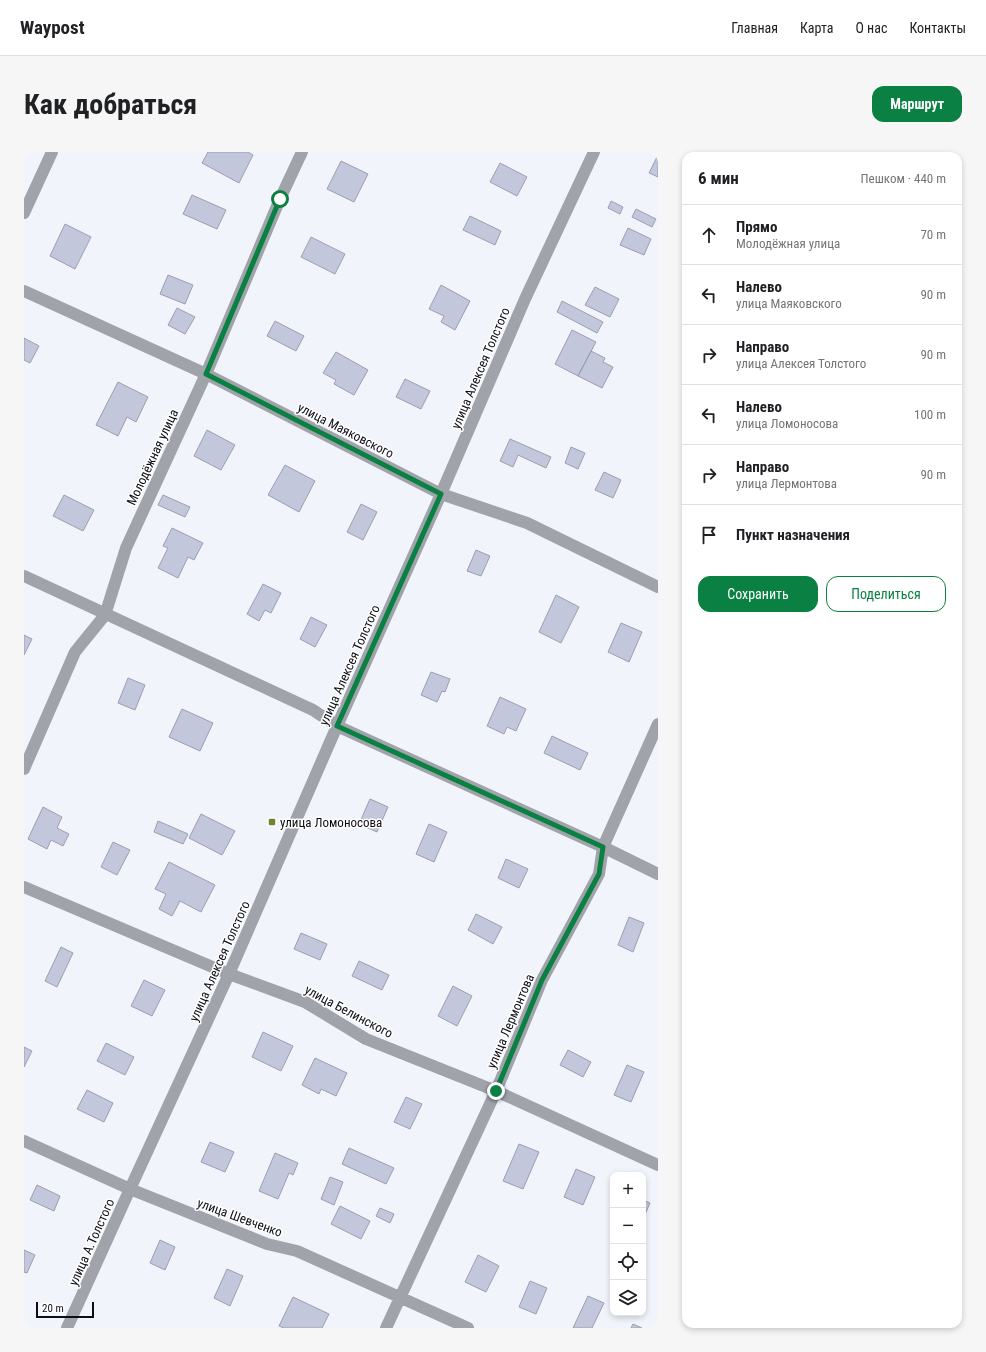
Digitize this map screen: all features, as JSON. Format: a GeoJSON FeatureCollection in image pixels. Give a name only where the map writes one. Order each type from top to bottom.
{"type":"FeatureCollection","features":[{"type":"Feature","properties":{"kind":"street"},"geometry":{"type":"LineString","coordinates":[[24,213],[52,152]]}},
{"type":"Feature","properties":{"kind":"street","name":"Молодёжная улица"},"geometry":{"type":"LineString","coordinates":[[24,770],[75,652],[105,615],[126,548],[206,374],[280,199],[302,152]]}},
{"type":"Feature","properties":{"kind":"street","name":"улица Алексея Толстого"},"geometry":{"type":"LineString","coordinates":[[130,1189],[229,974],[337,726],[441,494],[525,299],[594,152]]}},
{"type":"Feature","properties":{"kind":"street","name":"улица Маяковского"},"geometry":{"type":"LineString","coordinates":[[24,291],[206,374],[441,494],[527,523],[658,587]]}},
{"type":"Feature","properties":{"kind":"street"},"geometry":{"type":"LineString","coordinates":[[24,576],[105,615],[313,710],[337,726],[603,847],[658,874]]}},
{"type":"Feature","properties":{"kind":"street","name":"улица Лермонтова"},"geometry":{"type":"LineString","coordinates":[[386,1328],[496,1091],[542,980],[599,874],[603,847],[658,724]]}},
{"type":"Feature","properties":{"kind":"street","name":"улица Белинского"},"geometry":{"type":"LineString","coordinates":[[24,887],[229,974],[305,1002],[366,1039],[496,1091],[658,1164]]}},
{"type":"Feature","properties":{"kind":"street","name":"улица Шевченко"},"geometry":{"type":"LineString","coordinates":[[24,1141],[130,1189],[267,1244],[297,1251],[468,1328]]}},
{"type":"Feature","properties":{"kind":"street","name":"улица А.Толстого"},"geometry":{"type":"LineString","coordinates":[[67,1328],[130,1189]]}},
{"type":"Feature","properties":{"kind":"building"},"geometry":{"type":"Polygon","coordinates":[[[208,152],[248,152],[253,155],[239,183],[202,163],[208,152]]]}},
{"type":"Feature","properties":{"kind":"building"},"geometry":{"type":"Polygon","coordinates":[[[658,155],[658,177],[649,173],[658,155]]]}},
{"type":"Feature","properties":{"kind":"building"},"geometry":{"type":"Polygon","coordinates":[[[341,161],[368,174],[354,202],[327,189],[341,161]]]}},
{"type":"Feature","properties":{"kind":"building"},"geometry":{"type":"Polygon","coordinates":[[[500,163],[527,177],[517,196],[490,182],[500,163]]]}},
{"type":"Feature","properties":{"kind":"building"},"geometry":{"type":"Polygon","coordinates":[[[192,195],[226,210],[217,229],[183,214],[192,195]]]}},
{"type":"Feature","properties":{"kind":"building"},"geometry":{"type":"Polygon","coordinates":[[[611,201],[623,207],[620,214],[608,208],[611,201]]]}},
{"type":"Feature","properties":{"kind":"building"},"geometry":{"type":"Polygon","coordinates":[[[636,209],[656,219],[652,227],[632,217],[636,209]]]}},
{"type":"Feature","properties":{"kind":"building"},"geometry":{"type":"Polygon","coordinates":[[[470,216],[501,231],[495,245],[463,230],[470,216]]]}},
{"type":"Feature","properties":{"kind":"building"},"geometry":{"type":"Polygon","coordinates":[[[65,224],[91,237],[75,269],[50,256],[65,224]]]}},
{"type":"Feature","properties":{"kind":"building"},"geometry":{"type":"Polygon","coordinates":[[[628,228],[651,239],[644,255],[620,245],[628,228]]]}},
{"type":"Feature","properties":{"kind":"building"},"geometry":{"type":"Polygon","coordinates":[[[311,237],[345,254],[335,274],[301,257],[311,237]]]}},
{"type":"Feature","properties":{"kind":"building"},"geometry":{"type":"Polygon","coordinates":[[[168,275],[193,285],[185,304],[160,294],[168,275]]]}},
{"type":"Feature","properties":{"kind":"building"},"geometry":{"type":"Polygon","coordinates":[[[441,285],[470,301],[455,330],[441,322],[444,316],[429,309],[441,285]]]}},
{"type":"Feature","properties":{"kind":"building"},"geometry":{"type":"Polygon","coordinates":[[[595,287],[619,299],[610,317],[585,305],[595,287]]]}},
{"type":"Feature","properties":{"kind":"building"},"geometry":{"type":"Polygon","coordinates":[[[562,301],[603,322],[597,333],[557,312],[562,301]]]}},
{"type":"Feature","properties":{"kind":"building"},"geometry":{"type":"Polygon","coordinates":[[[177,308],[195,317],[185,334],[168,325],[177,308]]]}},
{"type":"Feature","properties":{"kind":"building"},"geometry":{"type":"Polygon","coordinates":[[[275,321],[304,336],[296,351],[267,336],[275,321]]]}},
{"type":"Feature","properties":{"kind":"building"},"geometry":{"type":"Polygon","coordinates":[[[572,330],[596,342],[578,376],[555,364],[572,330]]]}},
{"type":"Feature","properties":{"kind":"building"},"geometry":{"type":"Polygon","coordinates":[[[24,338],[39,346],[30,363],[24,360],[24,338]]]}},
{"type":"Feature","properties":{"kind":"building"},"geometry":{"type":"Polygon","coordinates":[[[591,351],[605,358],[603,362],[613,367],[602,388],[578,376],[591,351]]]}},
{"type":"Feature","properties":{"kind":"building"},"geometry":{"type":"Polygon","coordinates":[[[336,352],[368,370],[354,395],[334,384],[336,380],[323,373],[336,352]]]}},
{"type":"Feature","properties":{"kind":"building"},"geometry":{"type":"Polygon","coordinates":[[[405,379],[430,391],[421,409],[396,397],[405,379]]]}},
{"type":"Feature","properties":{"kind":"building"},"geometry":{"type":"Polygon","coordinates":[[[118,382],[148,397],[136,422],[127,417],[118,436],[96,425],[118,382]]]}},
{"type":"Feature","properties":{"kind":"building"},"geometry":{"type":"Polygon","coordinates":[[[207,430],[235,445],[221,470],[194,456],[207,430]]]}},
{"type":"Feature","properties":{"kind":"building"},"geometry":{"type":"Polygon","coordinates":[[[510,439],[551,457],[546,468],[518,455],[513,467],[500,461],[510,439]]]}},
{"type":"Feature","properties":{"kind":"building"},"geometry":{"type":"Polygon","coordinates":[[[571,447],[585,453],[578,469],[565,463],[571,447]]]}},
{"type":"Feature","properties":{"kind":"building"},"geometry":{"type":"Polygon","coordinates":[[[285,465],[315,481],[299,512],[268,495],[285,465]]]}},
{"type":"Feature","properties":{"kind":"building"},"geometry":{"type":"Polygon","coordinates":[[[604,472],[621,480],[613,498],[595,490],[604,472]]]}},
{"type":"Feature","properties":{"kind":"building"},"geometry":{"type":"Polygon","coordinates":[[[64,495],[94,510],[83,531],[53,516],[64,495]]]}},
{"type":"Feature","properties":{"kind":"building"},"geometry":{"type":"Polygon","coordinates":[[[163,495],[190,507],[185,517],[158,505],[163,495]]]}},
{"type":"Feature","properties":{"kind":"building"},"geometry":{"type":"Polygon","coordinates":[[[361,504],[377,512],[363,540],[347,532],[361,504]]]}},
{"type":"Feature","properties":{"kind":"building"},"geometry":{"type":"Polygon","coordinates":[[[172,528],[203,543],[194,560],[188,557],[178,578],[158,568],[168,548],[163,546],[172,528]]]}},
{"type":"Feature","properties":{"kind":"building"},"geometry":{"type":"Polygon","coordinates":[[[476,550],[490,556],[481,576],[467,571],[476,550]]]}},
{"type":"Feature","properties":{"kind":"building"},"geometry":{"type":"Polygon","coordinates":[[[263,584],[281,593],[271,613],[265,610],[259,621],[247,614],[263,584]]]}},
{"type":"Feature","properties":{"kind":"building"},"geometry":{"type":"Polygon","coordinates":[[[556,595],[579,607],[561,643],[539,632],[556,595]]]}},
{"type":"Feature","properties":{"kind":"building"},"geometry":{"type":"Polygon","coordinates":[[[311,617],[327,625],[315,647],[300,639],[311,617]]]}},
{"type":"Feature","properties":{"kind":"building"},"geometry":{"type":"Polygon","coordinates":[[[621,623],[642,632],[629,662],[608,652],[621,623]]]}},
{"type":"Feature","properties":{"kind":"building"},"geometry":{"type":"Polygon","coordinates":[[[24,635],[32,639],[24,655],[24,635]]]}},
{"type":"Feature","properties":{"kind":"building"},"geometry":{"type":"Polygon","coordinates":[[[431,672],[450,679],[445,692],[442,691],[437,702],[421,695],[431,672]]]}},
{"type":"Feature","properties":{"kind":"building"},"geometry":{"type":"Polygon","coordinates":[[[128,678],[145,685],[135,710],[118,703],[128,678]]]}},
{"type":"Feature","properties":{"kind":"building"},"geometry":{"type":"Polygon","coordinates":[[[500,697],[526,709],[516,731],[507,727],[504,734],[487,726],[500,697]]]}},
{"type":"Feature","properties":{"kind":"building"},"geometry":{"type":"Polygon","coordinates":[[[182,709],[213,723],[200,751],[169,737],[182,709]]]}},
{"type":"Feature","properties":{"kind":"building"},"geometry":{"type":"Polygon","coordinates":[[[552,736],[588,753],[580,770],[544,753],[552,736]]]}},
{"type":"Feature","properties":{"kind":"building"},"geometry":{"type":"Polygon","coordinates":[[[370,799],[388,807],[377,832],[359,824],[370,799]]]}},
{"type":"Feature","properties":{"kind":"building"},"geometry":{"type":"Polygon","coordinates":[[[43,807],[62,817],[57,828],[69,834],[63,846],[51,840],[47,849],[28,839],[43,807]]]}},
{"type":"Feature","properties":{"kind":"building"},"geometry":{"type":"Polygon","coordinates":[[[201,814],[235,831],[222,855],[189,838],[201,814]]]}},
{"type":"Feature","properties":{"kind":"building"},"geometry":{"type":"Polygon","coordinates":[[[158,821],[188,834],[183,844],[154,832],[158,821]]]}},
{"type":"Feature","properties":{"kind":"building"},"geometry":{"type":"Polygon","coordinates":[[[429,824],[447,832],[434,862],[416,854],[429,824]]]}},
{"type":"Feature","properties":{"kind":"building"},"geometry":{"type":"Polygon","coordinates":[[[113,842],[130,850],[117,875],[101,867],[113,842]]]}},
{"type":"Feature","properties":{"kind":"building"},"geometry":{"type":"Polygon","coordinates":[[[506,859],[528,869],[519,888],[498,878],[506,859]]]}},
{"type":"Feature","properties":{"kind":"building"},"geometry":{"type":"Polygon","coordinates":[[[169,862],[215,885],[201,912],[180,901],[172,916],[159,909],[166,894],[155,889],[169,862]]]}},
{"type":"Feature","properties":{"kind":"building"},"geometry":{"type":"Polygon","coordinates":[[[476,914],[502,927],[493,944],[468,930],[476,914]]]}},
{"type":"Feature","properties":{"kind":"building"},"geometry":{"type":"Polygon","coordinates":[[[629,917],[644,923],[633,952],[618,945],[629,917]]]}},
{"type":"Feature","properties":{"kind":"building"},"geometry":{"type":"Polygon","coordinates":[[[301,933],[327,944],[320,960],[294,949],[301,933]]]}},
{"type":"Feature","properties":{"kind":"building"},"geometry":{"type":"Polygon","coordinates":[[[61,947],[73,953],[57,987],[45,981],[61,947]]]}},
{"type":"Feature","properties":{"kind":"building"},"geometry":{"type":"Polygon","coordinates":[[[359,961],[389,975],[382,990],[352,976],[359,961]]]}},
{"type":"Feature","properties":{"kind":"building"},"geometry":{"type":"Polygon","coordinates":[[[144,980],[165,990],[152,1016],[131,1006],[144,980]]]}},
{"type":"Feature","properties":{"kind":"building"},"geometry":{"type":"Polygon","coordinates":[[[453,986],[472,996],[457,1026],[438,1016],[453,986]]]}},
{"type":"Feature","properties":{"kind":"building"},"geometry":{"type":"Polygon","coordinates":[[[263,1032],[293,1046],[281,1071],[252,1057],[263,1032]]]}},
{"type":"Feature","properties":{"kind":"building"},"geometry":{"type":"Polygon","coordinates":[[[106,1043],[134,1057],[125,1075],[97,1061],[106,1043]]]}},
{"type":"Feature","properties":{"kind":"building"},"geometry":{"type":"Polygon","coordinates":[[[24,1047],[32,1051],[24,1067],[24,1047]]]}},
{"type":"Feature","properties":{"kind":"building"},"geometry":{"type":"Polygon","coordinates":[[[568,1050],[591,1062],[583,1077],[560,1065],[568,1050]]]}},
{"type":"Feature","properties":{"kind":"building"},"geometry":{"type":"Polygon","coordinates":[[[315,1058],[347,1073],[336,1096],[321,1089],[319,1094],[302,1085],[315,1058]]]}},
{"type":"Feature","properties":{"kind":"building"},"geometry":{"type":"Polygon","coordinates":[[[627,1065],[644,1072],[631,1102],[614,1095],[627,1065]]]}},
{"type":"Feature","properties":{"kind":"building"},"geometry":{"type":"Polygon","coordinates":[[[87,1090],[113,1103],[104,1122],[77,1109],[87,1090]]]}},
{"type":"Feature","properties":{"kind":"building"},"geometry":{"type":"Polygon","coordinates":[[[406,1097],[422,1104],[410,1129],[394,1122],[406,1097]]]}},
{"type":"Feature","properties":{"kind":"building"},"geometry":{"type":"Polygon","coordinates":[[[210,1142],[234,1152],[225,1172],[201,1162],[210,1142]]]}},
{"type":"Feature","properties":{"kind":"building"},"geometry":{"type":"Polygon","coordinates":[[[519,1144],[539,1152],[523,1189],[503,1181],[519,1144]]]}},
{"type":"Feature","properties":{"kind":"building"},"geometry":{"type":"Polygon","coordinates":[[[349,1148],[394,1168],[386,1184],[342,1164],[349,1148]]]}},
{"type":"Feature","properties":{"kind":"building"},"geometry":{"type":"Polygon","coordinates":[[[275,1153],[298,1163],[293,1175],[289,1173],[278,1199],[259,1191],[275,1153]]]}},
{"type":"Feature","properties":{"kind":"building"},"geometry":{"type":"Polygon","coordinates":[[[576,1169],[595,1177],[583,1205],[564,1197],[576,1169]]]}},
{"type":"Feature","properties":{"kind":"building"},"geometry":{"type":"Polygon","coordinates":[[[330,1177],[343,1182],[334,1205],[321,1199],[330,1177]]]}},
{"type":"Feature","properties":{"kind":"building"},"geometry":{"type":"Polygon","coordinates":[[[37,1185],[60,1196],[54,1211],[30,1200],[37,1185]]]}},
{"type":"Feature","properties":{"kind":"building"},"geometry":{"type":"Polygon","coordinates":[[[646,1201],[650,1203],[646,1212],[646,1201]]]}},
{"type":"Feature","properties":{"kind":"building"},"geometry":{"type":"Polygon","coordinates":[[[340,1206],[370,1221],[361,1239],[331,1224],[340,1206]]]}},
{"type":"Feature","properties":{"kind":"building"},"geometry":{"type":"Polygon","coordinates":[[[380,1208],[394,1214],[390,1223],[376,1216],[380,1208]]]}},
{"type":"Feature","properties":{"kind":"building"},"geometry":{"type":"Polygon","coordinates":[[[160,1240],[175,1247],[165,1270],[150,1263],[160,1240]]]}},
{"type":"Feature","properties":{"kind":"building"},"geometry":{"type":"Polygon","coordinates":[[[24,1250],[35,1255],[27,1273],[24,1272],[24,1250]]]}},
{"type":"Feature","properties":{"kind":"building"},"geometry":{"type":"Polygon","coordinates":[[[478,1255],[499,1266],[486,1292],[465,1282],[478,1255]]]}},
{"type":"Feature","properties":{"kind":"building"},"geometry":{"type":"Polygon","coordinates":[[[227,1269],[243,1276],[230,1306],[214,1298],[227,1269]]]}},
{"type":"Feature","properties":{"kind":"building"},"geometry":{"type":"Polygon","coordinates":[[[530,1281],[547,1288],[536,1314],[519,1307],[530,1281]]]}},
{"type":"Feature","properties":{"kind":"building"},"geometry":{"type":"Polygon","coordinates":[[[588,1296],[604,1303],[592,1328],[573,1328],[588,1296]]]}},
{"type":"Feature","properties":{"kind":"building"},"geometry":{"type":"Polygon","coordinates":[[[293,1297],[329,1314],[322,1328],[284,1328],[279,1326],[293,1297]]]}},
{"type":"Feature","properties":{"kind":"building"},"geometry":{"type":"Polygon","coordinates":[[[633,1324],[642,1328],[631,1328],[633,1324]]]}},
{"type":"Feature","properties":{"kind":"place","name":"улица Ломоносова"},"geometry":{"type":"Point","coordinates":[272,822]}},
{"type":"Feature","properties":{"kind":"route"},"geometry":{"type":"LineString","coordinates":[[280,199],[206,374],[441,494],[337,726],[603,847],[599,874],[542,980],[496,1091]]}}]}
